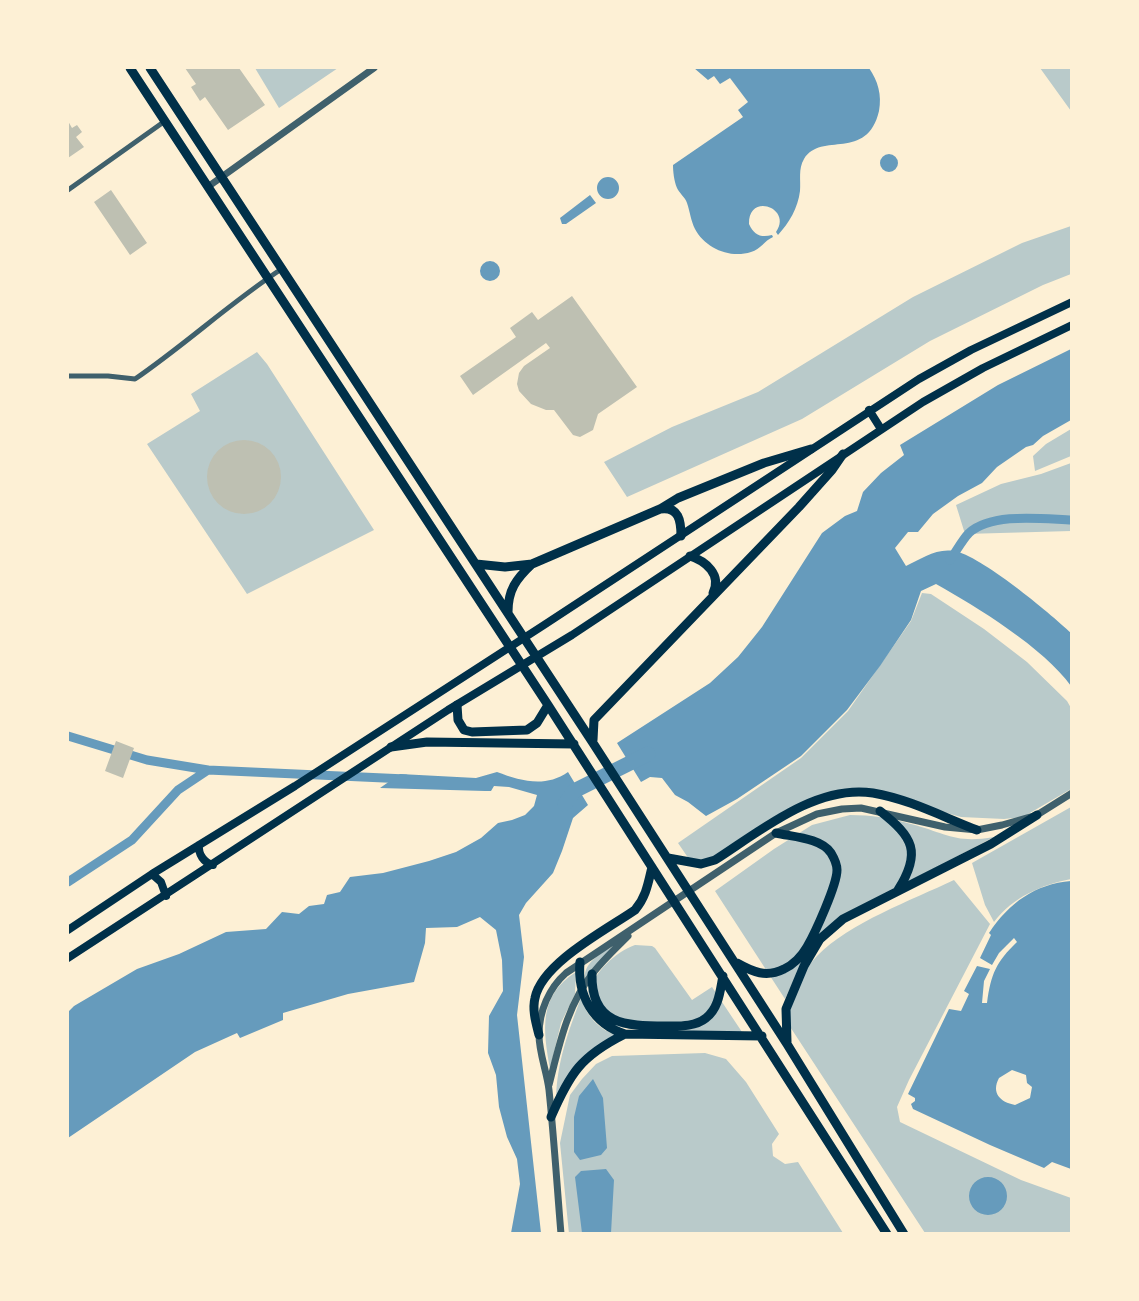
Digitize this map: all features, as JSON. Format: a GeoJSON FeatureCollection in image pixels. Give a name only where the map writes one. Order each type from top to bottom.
{"type":"FeatureCollection","features":[{"type":"Feature","properties":{"kind":"highway"},"geometry":{"type":"LineString","coordinates":[[130,68],[539,691],[887,1233]]}},
{"type":"Feature","properties":{"kind":"highway"},"geometry":{"type":"LineString","coordinates":[[150,68],[593,742],[787,1044],[904,1233]]}},
{"type":"Feature","properties":{"kind":"highway"},"geometry":{"type":"LineString","coordinates":[[476,564],[505,567],[532,564],[660,509],[678,498],[764,463],[811,449]]}},
{"type":"Feature","properties":{"kind":"highway"},"geometry":{"type":"LineString","coordinates":[[593,742],[594,720],[807,499],[843,454]]}},
{"type":"Feature","properties":{"kind":"highway"},"geometry":{"type":"LineString","coordinates":[[660,509],[670,508],[676,513],[681,521],[681,536]]}},
{"type":"Feature","properties":{"kind":"highway"},"geometry":{"type":"LineString","coordinates":[[690,556],[701,560],[710,568],[716,583],[712,596]]}},
{"type":"Feature","properties":{"kind":"highway"},"geometry":{"type":"LineString","coordinates":[[508,612],[511,589],[517,579],[532,564]]}},
{"type":"Feature","properties":{"kind":"highway"},"geometry":{"type":"LineString","coordinates":[[457,705],[460,725],[464,730],[472,732],[527,730],[537,723],[548,705]]}},
{"type":"Feature","properties":{"kind":"highway"},"geometry":{"type":"LineString","coordinates":[[574,714],[586,720],[594,720]]}},
{"type":"Feature","properties":{"kind":"highway"},"geometry":{"type":"LineString","coordinates":[[391,747],[427,742],[576,748]]}},
{"type":"Feature","properties":{"kind":"highway"},"geometry":{"type":"LineString","coordinates":[[668,858],[701,864],[715,860],[802,805],[853,793],[872,793],[922,807],[977,830]]}},
{"type":"Feature","properties":{"kind":"highway"},"geometry":{"type":"LineString","coordinates":[[880,811],[905,833],[911,847],[912,859],[908,874],[898,890]]}},
{"type":"Feature","properties":{"kind":"highway"},"geometry":{"type":"LineString","coordinates":[[787,1044],[786,1009],[804,966],[820,939],[843,919],[991,844],[1037,815]]}},
{"type":"Feature","properties":{"kind":"highway"},"geometry":{"type":"LineString","coordinates":[[734,961],[754,973],[764,974],[786,969],[795,962],[806,948],[836,881],[837,868],[831,852],[818,843],[776,833]]}},
{"type":"Feature","properties":{"kind":"highway"},"geometry":{"type":"LineString","coordinates":[[539,1035],[534,1018],[534,1000],[538,987],[558,962],[635,910],[647,892],[652,867]]}},
{"type":"Feature","properties":{"kind":"highway"},"geometry":{"type":"LineString","coordinates":[[580,962],[581,990],[593,1013],[613,1031],[625,1034],[762,1036]]}},
{"type":"Feature","properties":{"kind":"highway"},"geometry":{"type":"LineString","coordinates":[[592,974],[592,992],[597,1004],[609,1017],[632,1026],[696,1024],[705,1019],[717,1003],[723,976]]}},
{"type":"Feature","properties":{"kind":"highway"},"geometry":{"type":"LineString","coordinates":[[551,1117],[569,1078],[582,1062],[594,1052],[625,1034]]}},
{"type":"Feature","properties":{"kind":"main road"},"geometry":{"type":"LineString","coordinates":[[68,930],[681,536],[869,410],[955,358],[1071,302]]}},
{"type":"Feature","properties":{"kind":"main road"},"geometry":{"type":"LineString","coordinates":[[68,958],[366,763],[563,641],[881,429],[962,379],[1071,325]]}},
{"type":"Feature","properties":{"kind":"main road"},"geometry":{"type":"LineString","coordinates":[[869,410],[881,429]]}},
{"type":"Feature","properties":{"kind":"main road"},"geometry":{"type":"LineString","coordinates":[[198,845],[201,856],[213,865]]}},
{"type":"Feature","properties":{"kind":"main road"},"geometry":{"type":"LineString","coordinates":[[152,874],[161,882],[166,896]]}},
{"type":"Feature","properties":{"kind":"street"},"geometry":{"type":"LineString","coordinates":[[209,186],[374,68]]}},
{"type":"Feature","properties":{"kind":"street"},"geometry":{"type":"LineString","coordinates":[[68,190],[165,121]]}},
{"type":"Feature","properties":{"kind":"street"},"geometry":{"type":"LineString","coordinates":[[68,376],[135,379],[283,268]]}},
{"type":"Feature","properties":{"kind":"street"},"geometry":{"type":"LineString","coordinates":[[561,1233],[549,1087],[539,1035],[542,1011],[547,996],[556,982],[580,962],[637,927],[776,833],[817,814],[861,808],[945,827],[977,830],[1037,815],[1071,793]]}},
{"type":"Feature","properties":{"kind":"street"},"geometry":{"type":"LineString","coordinates":[[549,1087],[568,1018],[581,990],[592,974],[637,927]]}},
{"type":"Feature","properties":{"kind":"shaded area"},"geometry":{"type":"Polygon","coordinates":[[[255,68],[338,68],[279,108],[255,68]]]}},
{"type":"Feature","properties":{"kind":"shaded area"},"geometry":{"type":"Polygon","coordinates":[[[1040,68],[1071,68],[1071,111],[1040,68]]]}},
{"type":"Feature","properties":{"kind":"shaded area"},"geometry":{"type":"Polygon","coordinates":[[[1071,226],[1071,274],[1043,285],[930,341],[802,419],[627,497],[604,462],[672,427],[758,392],[913,297],[1022,243],[1071,226]]]}},
{"type":"Feature","properties":{"kind":"shaded area"},"geometry":{"type":"Polygon","coordinates":[[[257,352],[374,530],[247,594],[147,444],[200,411],[191,394],[257,352]]]}},
{"type":"Feature","properties":{"kind":"shaded area"},"geometry":{"type":"Polygon","coordinates":[[[1071,429],[1071,456],[1035,471],[1033,456],[1046,444],[1071,429]]]}},
{"type":"Feature","properties":{"kind":"shaded area"},"geometry":{"type":"Polygon","coordinates":[[[1071,463],[1071,531],[965,534],[956,505],[1001,484],[1041,474],[1071,463]]]}},
{"type":"Feature","properties":{"kind":"shaded area"},"geometry":{"type":"Polygon","coordinates":[[[922,593],[931,594],[984,629],[1027,662],[1067,701],[1071,708],[1071,789],[1023,817],[1004,819],[961,817],[872,792],[823,797],[714,859],[691,862],[678,843],[801,758],[848,711],[911,621],[922,593]]]}},
{"type":"Feature","properties":{"kind":"shaded area"},"geometry":{"type":"Polygon","coordinates":[[[1071,807],[1071,879],[1028,893],[994,922],[985,905],[972,863],[1071,807]]]}},
{"type":"Feature","properties":{"kind":"shaded area"},"geometry":{"type":"Polygon","coordinates":[[[850,815],[896,820],[951,837],[981,839],[994,837],[840,918],[795,978],[785,999],[715,891],[812,825],[850,815]]]}},
{"type":"Feature","properties":{"kind":"shaded area"},"geometry":{"type":"Polygon","coordinates":[[[954,880],[990,924],[909,1080],[897,1107],[900,1122],[1021,1180],[1071,1198],[1071,1233],[925,1233],[783,1016],[806,970],[830,944],[882,913],[954,880]]]}},
{"type":"Feature","properties":{"kind":"shaded area"},"geometry":{"type":"Polygon","coordinates":[[[618,944],[585,978],[585,972],[591,962],[601,953],[618,944]]]}},
{"type":"Feature","properties":{"kind":"shaded area"},"geometry":{"type":"Polygon","coordinates":[[[635,945],[655,948],[692,1000],[712,987],[742,1032],[640,1030],[614,1026],[593,1006],[588,992],[595,977],[607,964],[620,952],[635,945]]]}},
{"type":"Feature","properties":{"kind":"shaded area"},"geometry":{"type":"Polygon","coordinates":[[[576,972],[575,994],[561,1023],[550,1069],[545,1027],[549,1003],[564,981],[576,972]]]}},
{"type":"Feature","properties":{"kind":"shaded area"},"geometry":{"type":"Polygon","coordinates":[[[581,998],[594,1021],[605,1030],[617,1035],[610,1038],[556,1099],[561,1060],[581,998]]]}},
{"type":"Feature","properties":{"kind":"shaded area"},"geometry":{"type":"Polygon","coordinates":[[[705,1053],[726,1059],[746,1082],[779,1134],[772,1144],[773,1156],[785,1164],[798,1162],[843,1233],[569,1234],[560,1143],[570,1095],[582,1079],[596,1064],[612,1056],[705,1053]]]}},
{"type":"Feature","properties":{"kind":"water"},"geometry":{"type":"Polygon","coordinates":[[[694,68],[869,68],[877,83],[880,105],[873,127],[865,136],[843,144],[821,147],[812,151],[804,159],[800,171],[800,191],[795,209],[778,235],[776,232],[780,223],[775,210],[762,206],[755,208],[749,224],[753,231],[761,236],[772,235],[773,237],[751,252],[727,253],[705,242],[695,229],[686,201],[676,185],[673,165],[743,117],[738,110],[748,102],[730,78],[720,84],[714,76],[708,80],[694,68]]]}},
{"type":"Feature","properties":{"kind":"water"},"geometry":{"type":"Polygon","coordinates":[[[889,154],[895,157],[898,163],[895,169],[889,172],[883,169],[880,163],[883,157],[889,154]]]}},
{"type":"Feature","properties":{"kind":"water"},"geometry":{"type":"Polygon","coordinates":[[[608,177],[616,180],[619,188],[616,196],[608,199],[600,196],[597,188],[600,180],[608,177]]]}},
{"type":"Feature","properties":{"kind":"water"},"geometry":{"type":"Polygon","coordinates":[[[590,195],[596,203],[566,224],[562,224],[560,218],[590,195]]]}},
{"type":"Feature","properties":{"kind":"water"},"geometry":{"type":"Polygon","coordinates":[[[490,261],[497,264],[500,271],[497,278],[490,281],[483,278],[480,271],[483,264],[490,261]]]}},
{"type":"Feature","properties":{"kind":"water"},"geometry":{"type":"Polygon","coordinates":[[[1071,349],[1071,420],[997,467],[982,483],[958,496],[933,514],[918,532],[908,532],[895,548],[906,566],[941,551],[954,551],[966,555],[997,573],[1032,599],[1071,633],[1071,686],[1044,657],[1009,629],[936,584],[921,591],[911,620],[847,710],[801,756],[737,799],[706,816],[675,795],[662,778],[650,777],[641,782],[617,743],[710,683],[738,657],[762,627],[822,533],[845,516],[857,511],[863,492],[881,473],[904,455],[900,445],[998,385],[1071,349]]]}},
{"type":"Feature","properties":{"kind":"water"},"geometry":{"type":"Polygon","coordinates":[[[497,772],[524,780],[542,781],[551,780],[568,772],[588,805],[573,818],[553,873],[526,903],[519,915],[524,957],[517,1015],[541,1233],[511,1233],[520,1184],[517,1159],[507,1137],[499,1107],[496,1075],[488,1053],[489,1016],[503,991],[502,960],[496,930],[480,917],[457,927],[426,928],[425,943],[414,982],[348,994],[283,1013],[283,1020],[240,1038],[237,1033],[195,1052],[68,1138],[68,1012],[74,1006],[137,969],[179,954],[226,932],[266,929],[282,912],[299,914],[309,906],[324,904],[327,895],[340,892],[350,877],[383,873],[456,852],[481,838],[498,823],[525,815],[534,806],[537,795],[509,787],[494,786],[491,791],[380,788],[400,774],[476,778],[497,772]]]}},
{"type":"Feature","properties":{"kind":"water"},"geometry":{"type":"Polygon","coordinates":[[[1071,881],[1071,1169],[1052,1162],[1044,1168],[990,1145],[913,1109],[911,1104],[915,1098],[908,1094],[949,1009],[961,1011],[969,994],[964,991],[977,966],[990,969],[984,981],[982,1003],[987,1003],[990,984],[996,969],[1017,942],[1014,938],[999,953],[992,965],[980,958],[991,935],[989,933],[1014,904],[1035,891],[1071,881]],[[1012,1070],[999,1078],[996,1088],[998,1096],[1005,1102],[1015,1105],[1030,1098],[1032,1087],[1027,1083],[1026,1075],[1012,1070]]]}},
{"type":"Feature","properties":{"kind":"water"},"geometry":{"type":"Polygon","coordinates":[[[593,1079],[603,1098],[607,1148],[601,1155],[580,1160],[574,1152],[574,1117],[579,1096],[593,1079]]]}},
{"type":"Feature","properties":{"kind":"water"},"geometry":{"type":"Polygon","coordinates":[[[606,1169],[614,1180],[611,1233],[582,1233],[575,1177],[581,1171],[606,1169]]]}},
{"type":"Feature","properties":{"kind":"water"},"geometry":{"type":"Polygon","coordinates":[[[988,1177],[1002,1182],[1007,1196],[1002,1210],[988,1215],[974,1210],[969,1196],[974,1182],[988,1177]]]}},
{"type":"Feature","properties":{"kind":"building"},"geometry":{"type":"Polygon","coordinates":[[[185,68],[239,68],[265,105],[228,130],[205,97],[200,101],[191,87],[196,84],[185,68]]]}},
{"type":"Feature","properties":{"kind":"building"},"geometry":{"type":"Polygon","coordinates":[[[68,121],[72,128],[77,125],[82,132],[76,137],[84,147],[68,158],[68,121]]]}},
{"type":"Feature","properties":{"kind":"building"},"geometry":{"type":"Polygon","coordinates":[[[111,190],[147,243],[130,255],[94,202],[111,190]]]}},
{"type":"Feature","properties":{"kind":"building"},"geometry":{"type":"Polygon","coordinates":[[[572,296],[637,387],[598,414],[593,430],[580,437],[573,435],[554,410],[546,410],[531,404],[519,391],[517,384],[519,373],[524,366],[550,348],[546,343],[473,395],[460,376],[516,337],[510,328],[532,312],[538,320],[572,296]]]}},
{"type":"Feature","properties":{"kind":"building"},"geometry":{"type":"Polygon","coordinates":[[[244,440],[258,443],[270,451],[278,463],[281,477],[278,491],[270,503],[258,511],[244,514],[230,511],[218,503],[210,491],[207,477],[210,463],[218,451],[230,443],[244,440]]]}},
{"type":"Feature","properties":{"kind":"building"},"geometry":{"type":"Polygon","coordinates":[[[116,741],[134,748],[123,778],[105,771],[116,741]]]}},
{"type":"Feature","properties":{"kind":"waterway"},"geometry":{"type":"LineString","coordinates":[[950,560],[969,533],[991,522],[1018,518],[1072,520]]}},
{"type":"Feature","properties":{"kind":"waterway"},"geometry":{"type":"LineString","coordinates":[[68,736],[147,760],[208,770],[406,779]]}},
{"type":"Feature","properties":{"kind":"waterway"},"geometry":{"type":"LineString","coordinates":[[565,804],[574,791],[648,754]]}},
{"type":"Feature","properties":{"kind":"waterway"},"geometry":{"type":"LineString","coordinates":[[68,882],[132,840],[178,790],[208,770]]}}]}
